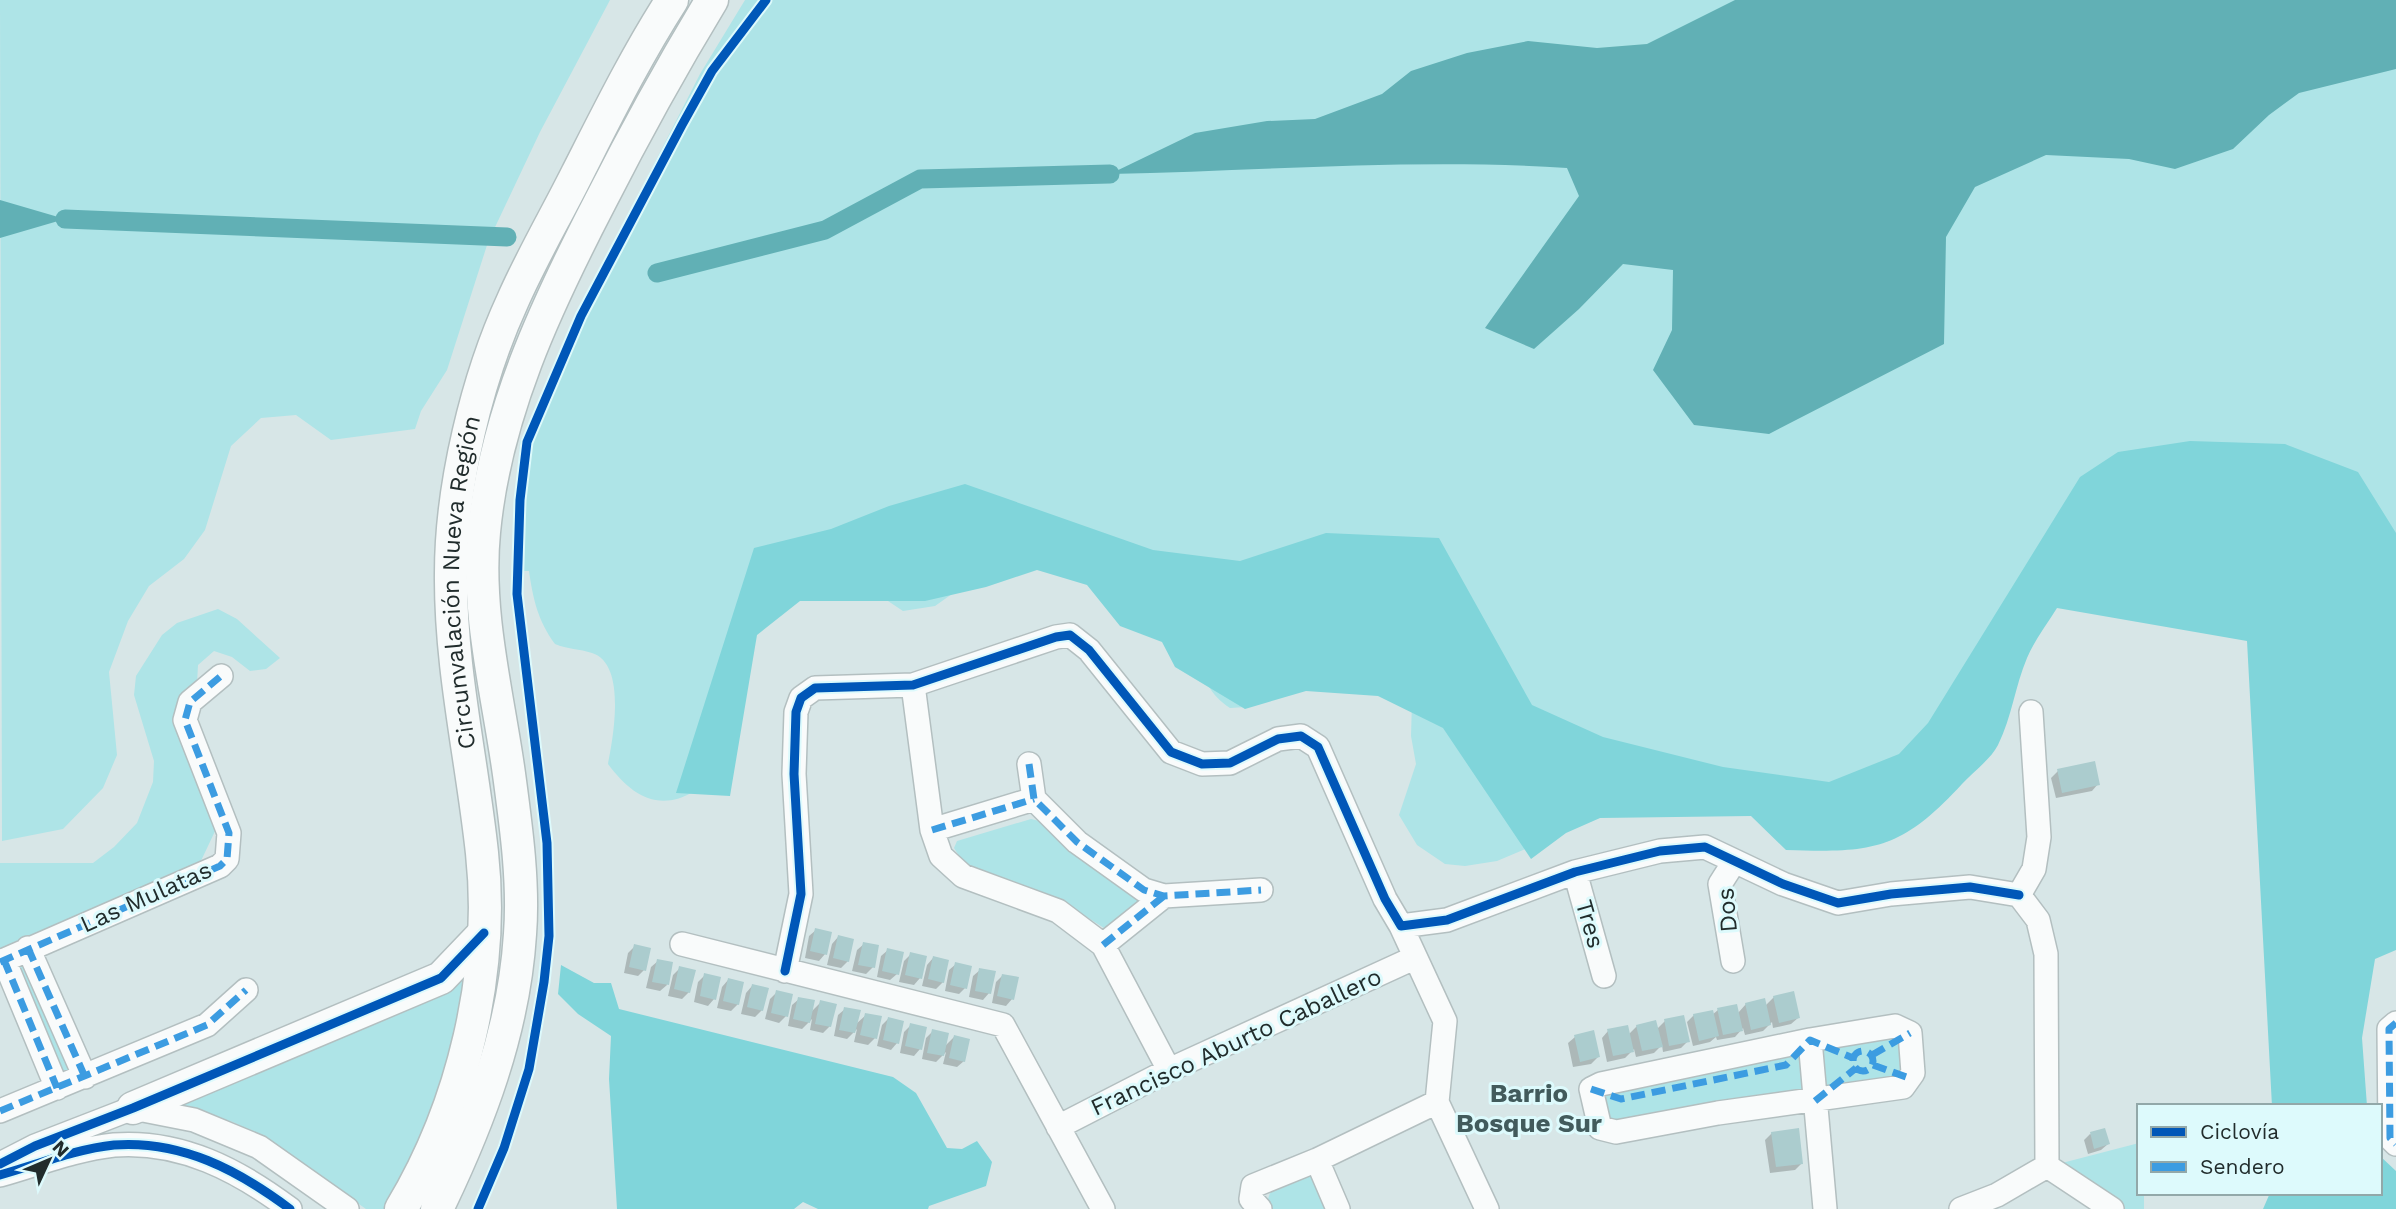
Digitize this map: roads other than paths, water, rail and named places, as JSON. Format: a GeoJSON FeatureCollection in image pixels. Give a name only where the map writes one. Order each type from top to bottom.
{"type":"FeatureCollection","features":[{"type":"Feature","properties":{"kind":"main road","name":"Circunvalación Nueva Región"},"geometry":{"type":"LineString","coordinates":[[437,1209],[470,1136],[509,1020],[521,931],[510,777],[489,649],[482,573],[489,486],[521,372],[548,306],[618,167],[684,45],[712,0]]}},
{"type":"Feature","properties":{"kind":"main road","name":"Circunvalación Nueva Región"},"geometry":{"type":"LineString","coordinates":[[401,1209],[435,1138],[470,1041],[484,933],[482,853],[457,675],[451,572],[456,506],[480,387],[513,299],[627,75],[664,11]]}},
{"type":"Feature","properties":{"kind":"main road"},"geometry":{"type":"LineString","coordinates":[[133,1108],[441,978],[484,933]]}},
{"type":"Feature","properties":{"kind":"street"},"geometry":{"type":"LineString","coordinates":[[785,971],[801,894],[794,774],[796,712],[801,698],[815,688],[913,685],[1056,637],[1070,635],[1089,650],[1171,752],[1202,764],[1230,763],[1278,739],[1301,736],[1318,747],[1385,899],[1401,926],[1445,1021],[1437,1102],[1487,1209]]}},
{"type":"Feature","properties":{"kind":"street","name":"Las Mulatas"},"geometry":{"type":"LineString","coordinates":[[57,1088],[2,961],[220,866],[228,859],[229,833],[185,720],[190,702],[221,676]]}},
{"type":"Feature","properties":{"kind":"street"},"geometry":{"type":"LineString","coordinates":[[913,685],[932,830],[941,856],[963,876],[1058,911],[1102,945],[1169,1070]]}},
{"type":"Feature","properties":{"kind":"street"},"geometry":{"type":"LineString","coordinates":[[2019,895],[2034,869],[2039,837],[2031,712]]}},
{"type":"Feature","properties":{"kind":"street"},"geometry":{"type":"LineString","coordinates":[[1029,764],[1034,799],[1077,842],[1144,890],[1164,895],[1261,890]]}},
{"type":"Feature","properties":{"kind":"street"},"geometry":{"type":"LineString","coordinates":[[932,830],[1034,799]]}},
{"type":"Feature","properties":{"kind":"street"},"geometry":{"type":"LineString","coordinates":[[1401,926],[1447,920],[1575,872],[1660,851],[1704,847],[1734,862],[1838,903],[1891,894],[1970,887],[2019,895],[2038,920],[2046,954],[2047,1166]]}},
{"type":"Feature","properties":{"kind":"street","name":"Dos"},"geometry":{"type":"LineString","coordinates":[[1733,961],[1720,884],[1734,862]]}},
{"type":"Feature","properties":{"kind":"street","name":"Tres"},"geometry":{"type":"LineString","coordinates":[[1575,872],[1604,976]]}},
{"type":"Feature","properties":{"kind":"street"},"geometry":{"type":"LineString","coordinates":[[1102,945],[1164,895]]}},
{"type":"Feature","properties":{"kind":"street"},"geometry":{"type":"LineString","coordinates":[[682,944],[1003,1025],[1102,1209]]}},
{"type":"Feature","properties":{"kind":"street"},"geometry":{"type":"LineString","coordinates":[[28,948],[85,1077]]}},
{"type":"Feature","properties":{"kind":"street","name":"Francisco Aburto Caballero"},"geometry":{"type":"LineString","coordinates":[[1058,1127],[1169,1070],[1414,958]]}},
{"type":"Feature","properties":{"kind":"street"},"geometry":{"type":"LineString","coordinates":[[0,1111],[207,1025],[246,990]]}},
{"type":"Feature","properties":{"kind":"street"},"geometry":{"type":"LineString","coordinates":[[2396,1023],[2389,1029],[2390,1138],[2396,1144]]}},
{"type":"Feature","properties":{"kind":"street"},"geometry":{"type":"LineString","coordinates":[[1895,1026],[1910,1033],[1913,1073],[1903,1087],[1815,1101],[1717,1113],[1616,1132],[1600,1128],[1591,1099],[1591,1089],[1601,1084],[1810,1040],[1895,1026]]}},
{"type":"Feature","properties":{"kind":"street"},"geometry":{"type":"LineString","coordinates":[[1810,1040],[1825,1209]]}},
{"type":"Feature","properties":{"kind":"street"},"geometry":{"type":"LineString","coordinates":[[1260,1209],[1251,1199],[1253,1186],[1317,1160],[1437,1102]]}},
{"type":"Feature","properties":{"kind":"street"},"geometry":{"type":"LineString","coordinates":[[0,1164],[35,1146],[133,1108],[194,1121],[259,1147],[347,1209]]}},
{"type":"Feature","properties":{"kind":"street"},"geometry":{"type":"LineString","coordinates":[[0,1175],[111,1146],[140,1144],[175,1149],[215,1162],[255,1184],[290,1209]]}},
{"type":"Feature","properties":{"kind":"street"},"geometry":{"type":"LineString","coordinates":[[1317,1160],[1338,1209]]}},
{"type":"Feature","properties":{"kind":"street"},"geometry":{"type":"LineString","coordinates":[[1961,1209],[1997,1195],[2047,1166]]}},
{"type":"Feature","properties":{"kind":"street"},"geometry":{"type":"LineString","coordinates":[[2047,1166],[2112,1209]]}},
{"type":"Feature","properties":{"kind":"waterway"},"geometry":{"type":"LineString","coordinates":[[657,273],[825,230],[920,179],[1110,174]]}},
{"type":"Feature","properties":{"kind":"waterway"},"geometry":{"type":"LineString","coordinates":[[65,219],[507,237]]}},
{"type":"Feature","properties":{"kind":"district","name":"Barrio Bosque Sur"},"geometry":{"type":"Point","coordinates":[1529,1108]}}]}
